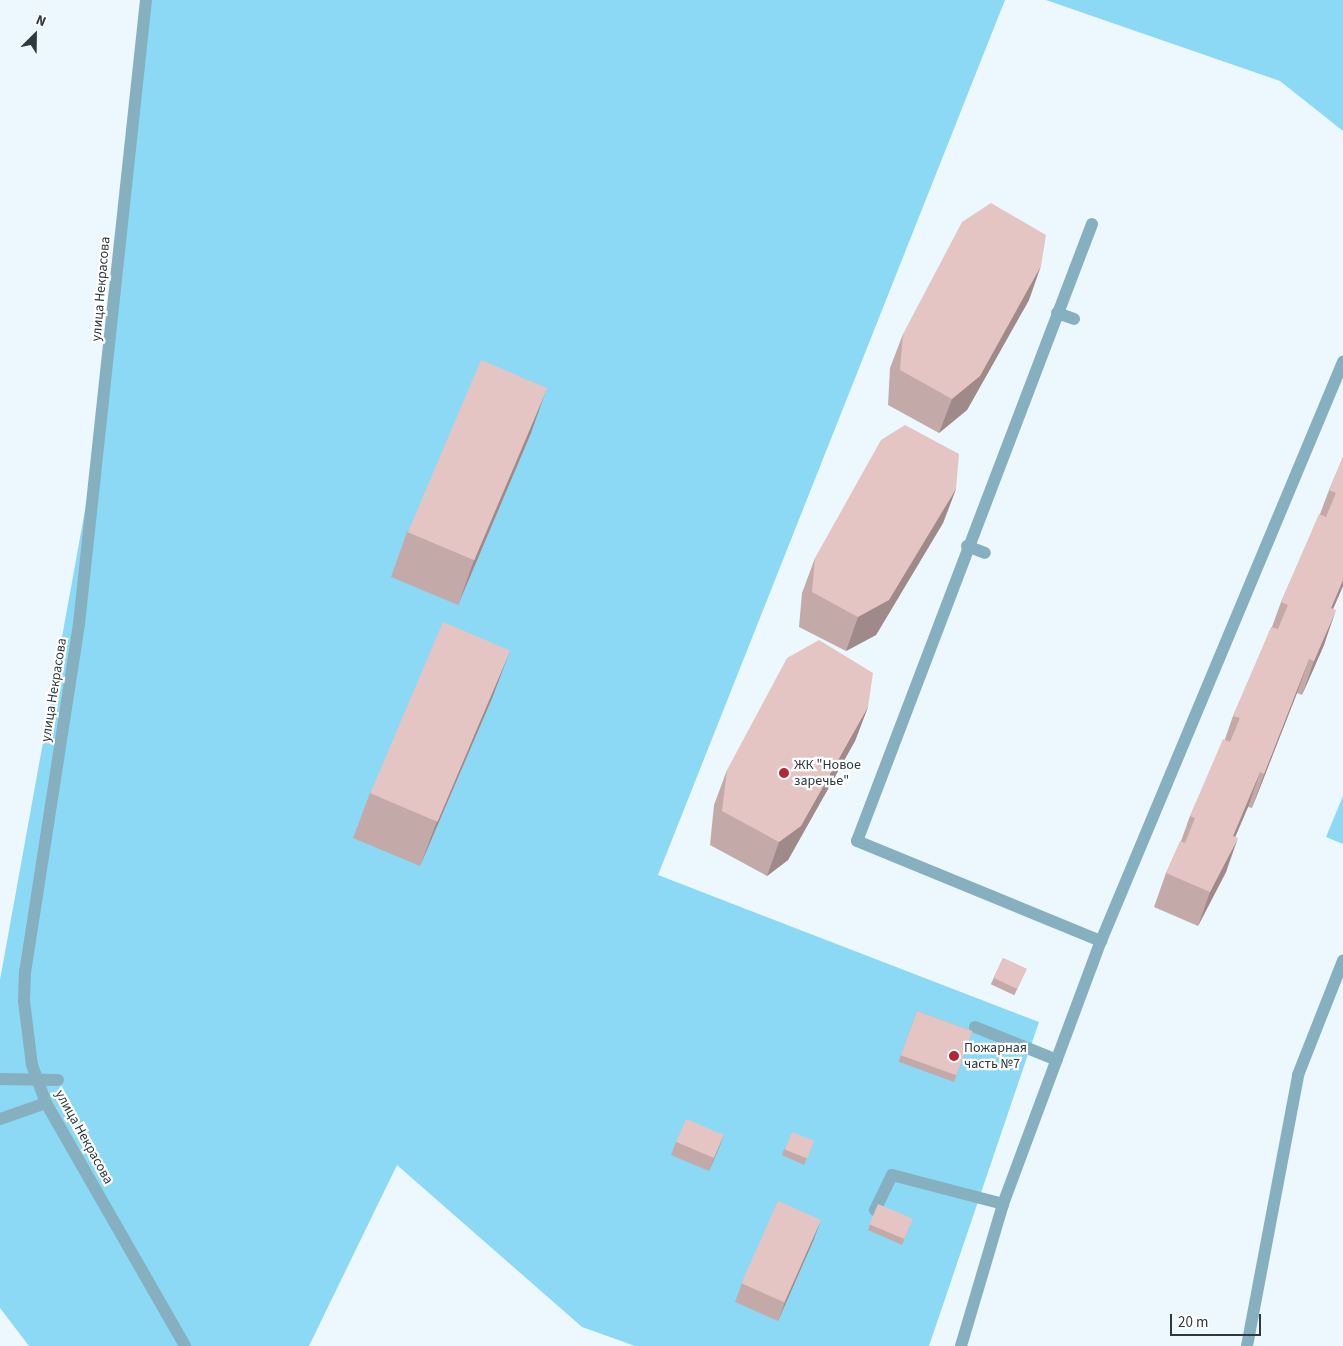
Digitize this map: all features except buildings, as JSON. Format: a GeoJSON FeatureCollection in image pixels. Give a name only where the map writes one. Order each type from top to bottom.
{"type":"FeatureCollection","features":[{"type":"Feature","properties":{"kind":"street","name":"улица Некрасова"},"geometry":{"type":"LineString","coordinates":[[146,0],[79,624],[24,971],[25,1027],[46,1103],[185,1346]]}},
{"type":"Feature","properties":{"kind":"street"},"geometry":{"type":"LineString","coordinates":[[1092,224],[967,546],[857,841],[1102,941]]}},
{"type":"Feature","properties":{"kind":"street"},"geometry":{"type":"LineString","coordinates":[[1057,313],[1074,319]]}},
{"type":"Feature","properties":{"kind":"street"},"geometry":{"type":"LineString","coordinates":[[961,1346],[1003,1204],[1102,941],[1343,362]]}},
{"type":"Feature","properties":{"kind":"street"},"geometry":{"type":"LineString","coordinates":[[967,546],[985,553]]}},
{"type":"Feature","properties":{"kind":"street"},"geometry":{"type":"LineString","coordinates":[[1247,1346],[1298,1075],[1343,961]]}},
{"type":"Feature","properties":{"kind":"street"},"geometry":{"type":"LineString","coordinates":[[975,1027],[1057,1060]]}},
{"type":"Feature","properties":{"kind":"street"},"geometry":{"type":"LineString","coordinates":[[0,1079],[58,1080]]}},
{"type":"Feature","properties":{"kind":"street"},"geometry":{"type":"LineString","coordinates":[[2,1122],[46,1103]]}},
{"type":"Feature","properties":{"kind":"street"},"geometry":{"type":"LineString","coordinates":[[875,1210],[892,1175],[1003,1204]]}},
{"type":"Feature","properties":{"kind":"shaded area"},"geometry":{"type":"Polygon","coordinates":[[[141,0],[1005,0],[658,875],[1039,1022],[929,1346],[635,1346],[582,1327],[397,1165],[309,1346],[29,1346],[0,1308],[0,980],[106,394],[141,0]]]}},
{"type":"Feature","properties":{"kind":"shaded area"},"geometry":{"type":"Polygon","coordinates":[[[1046,0],[1343,0],[1343,131],[1280,81],[1046,0]]]}},
{"type":"Feature","properties":{"kind":"shaded area"},"geometry":{"type":"Polygon","coordinates":[[[1343,796],[1343,844],[1326,837],[1343,796]]]}},
{"type":"Feature","properties":{"kind":"place","name":"ЖК \"Новое заречье\""},"geometry":{"type":"Point","coordinates":[784,773]}},
{"type":"Feature","properties":{"kind":"place","name":"Пожарная часть №7"},"geometry":{"type":"Point","coordinates":[954,1056]}}]}
